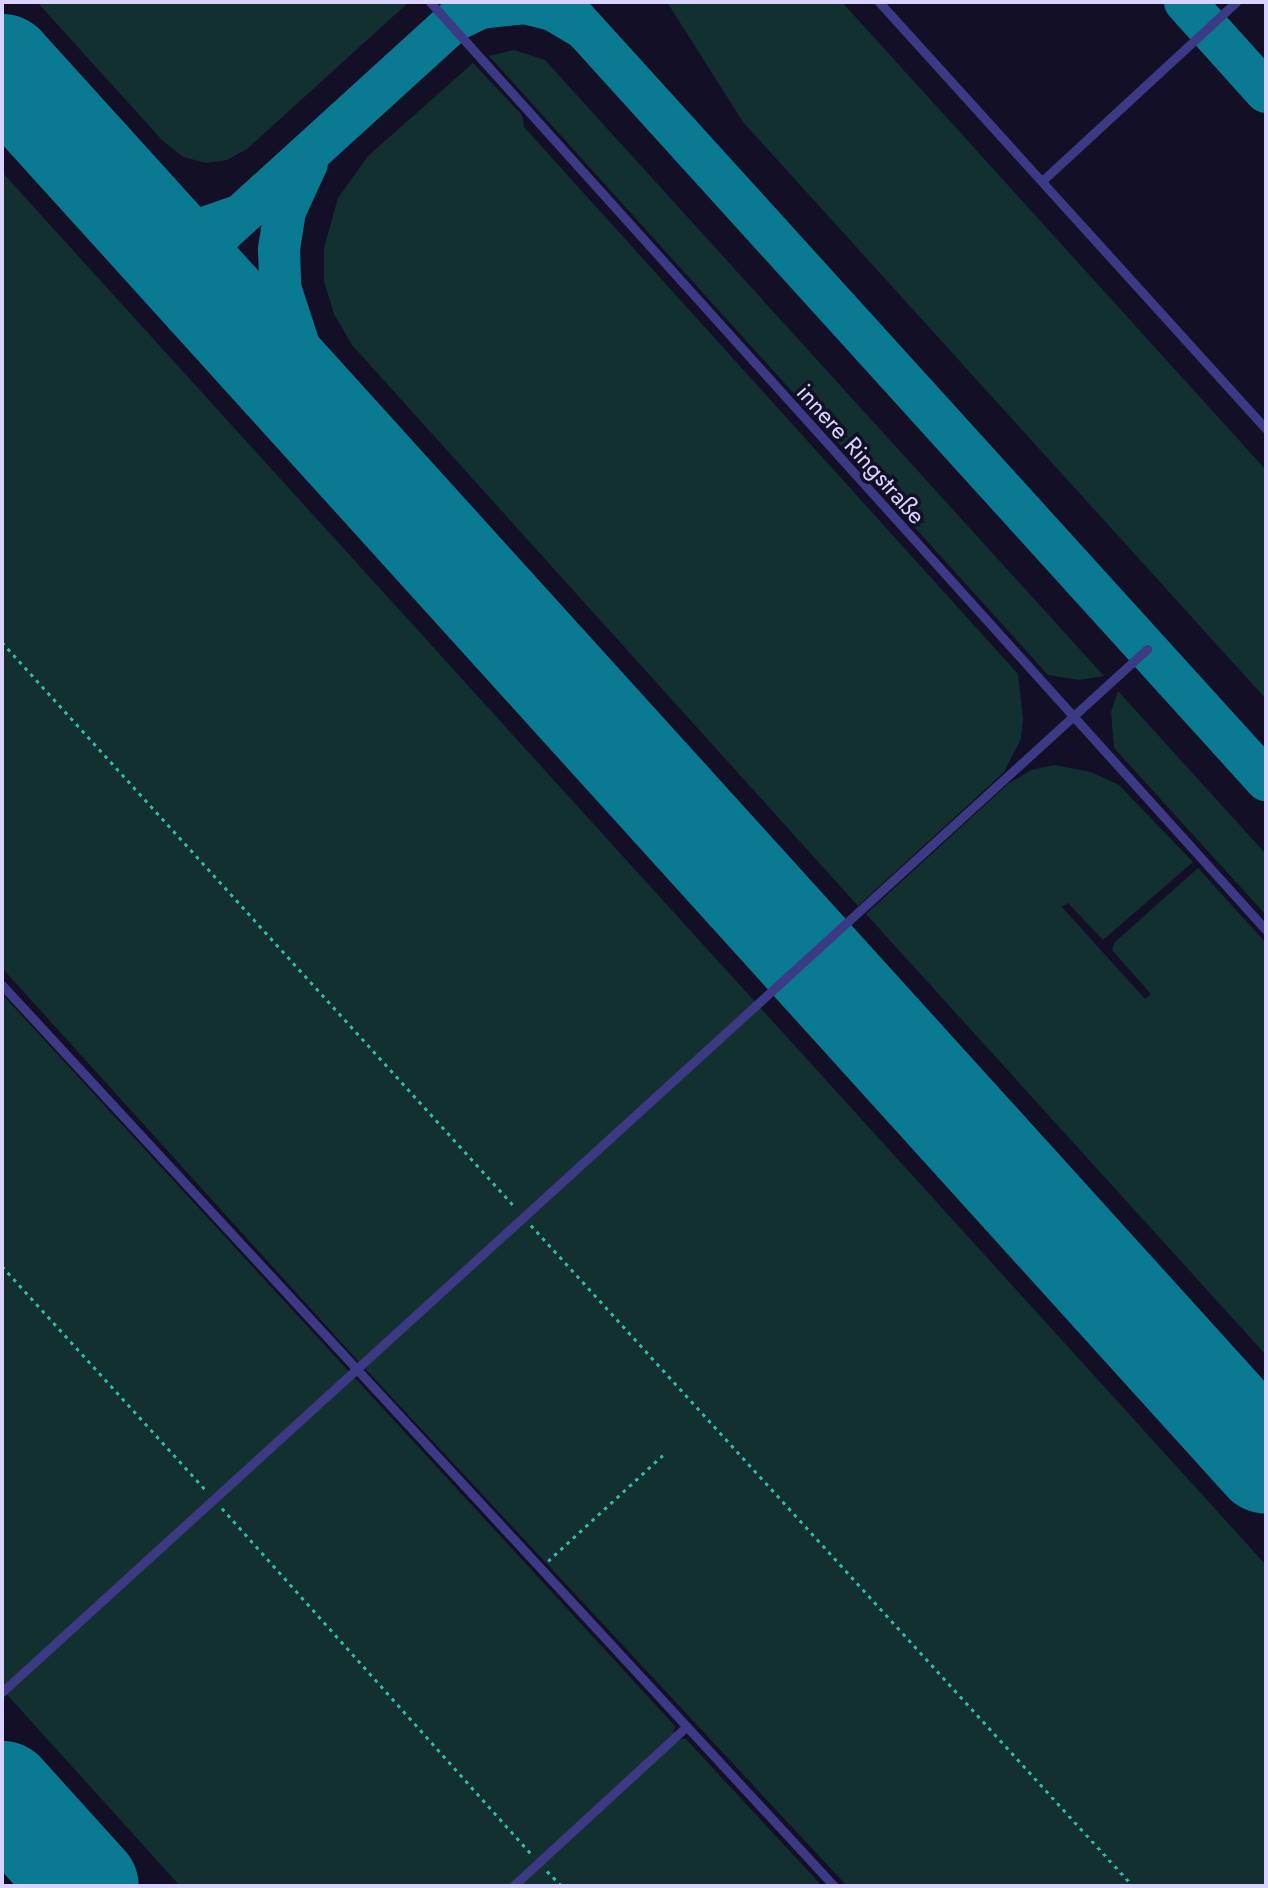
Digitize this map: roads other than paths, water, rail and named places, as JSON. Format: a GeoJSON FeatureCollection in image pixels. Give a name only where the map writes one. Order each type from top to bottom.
{"type":"FeatureCollection","features":[{"type":"Feature","properties":{"kind":"lane","name":"innere Ringstraße"},"geometry":{"type":"LineString","coordinates":[[430,2],[1073,719],[1266,930]]}},
{"type":"Feature","properties":{"kind":"lane"},"geometry":{"type":"LineString","coordinates":[[879,2],[1266,429]]}},
{"type":"Feature","properties":{"kind":"lane"},"geometry":{"type":"LineString","coordinates":[[1042,181],[1236,2]]}},
{"type":"Feature","properties":{"kind":"lane"},"geometry":{"type":"LineString","coordinates":[[2,1692],[1147,649]]}},
{"type":"Feature","properties":{"kind":"lane"},"geometry":{"type":"LineString","coordinates":[[2,985],[354,1370],[834,1886]]}},
{"type":"Feature","properties":{"kind":"lane"},"geometry":{"type":"LineString","coordinates":[[513,1886],[687,1726]]}}]}
